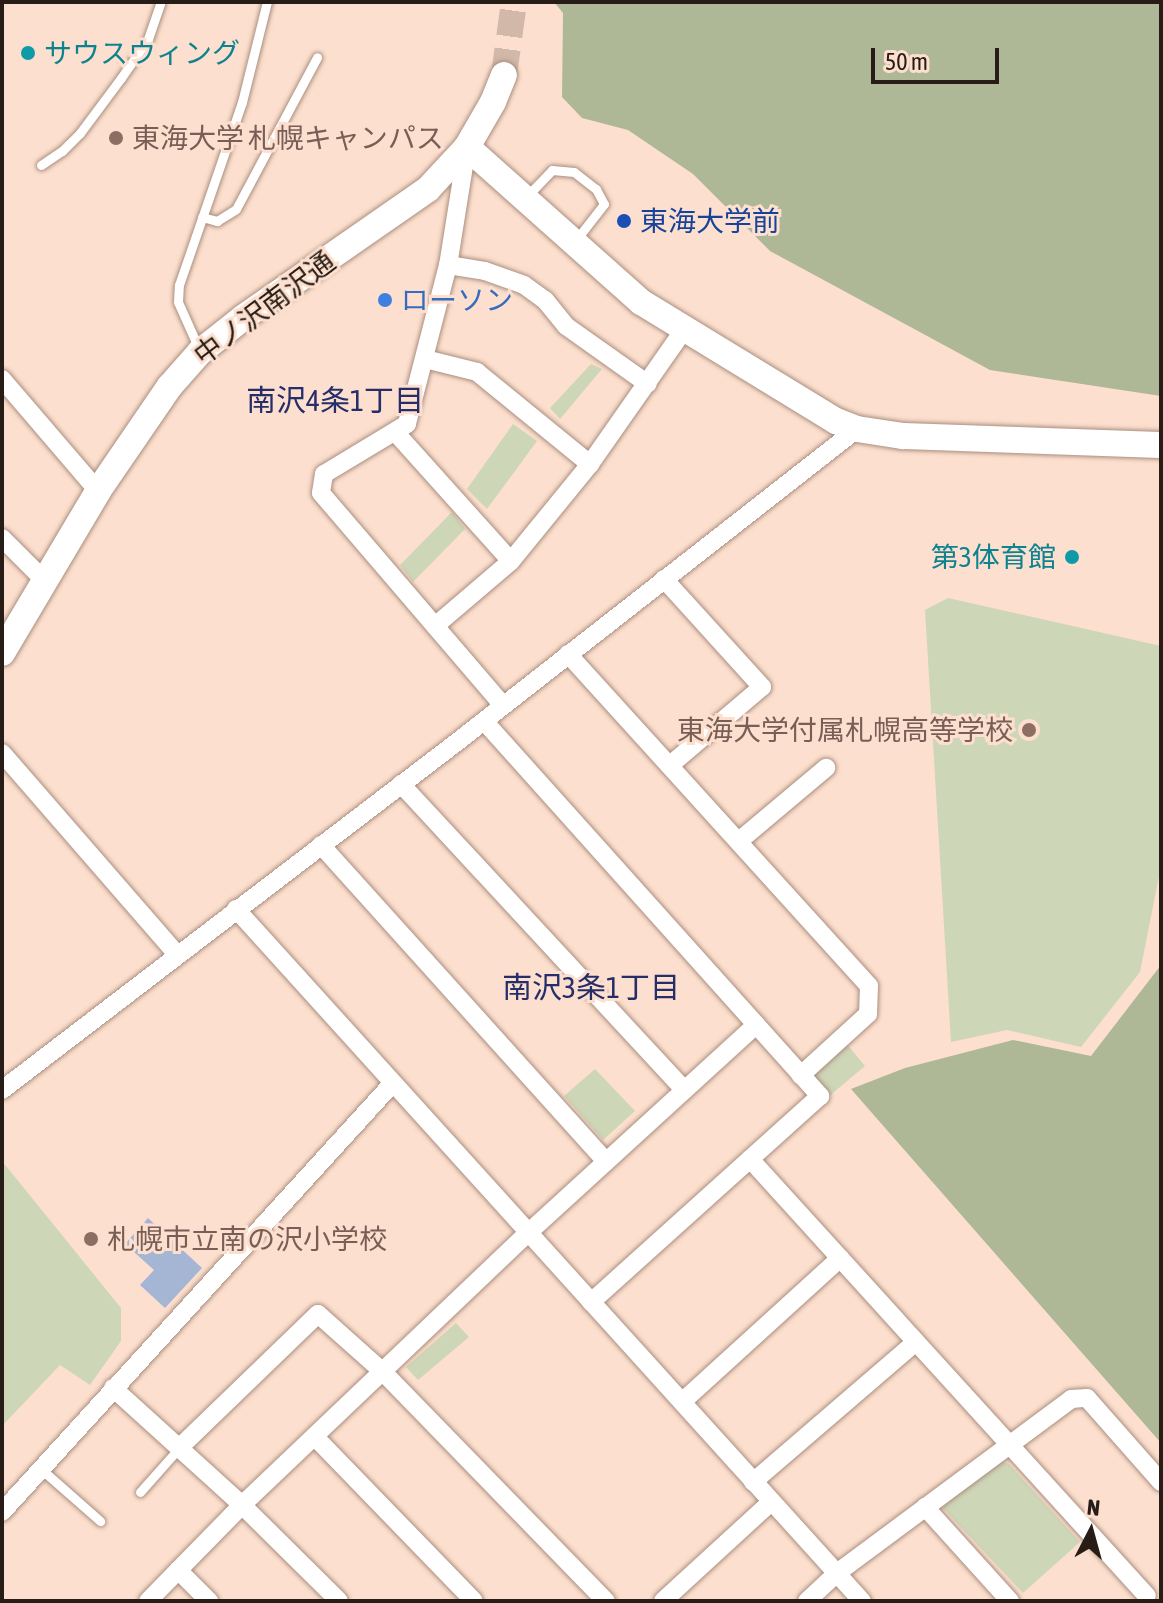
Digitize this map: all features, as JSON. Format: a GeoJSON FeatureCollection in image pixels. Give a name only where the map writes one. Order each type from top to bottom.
{"type":"FeatureCollection","features":[{"type":"Feature","properties":{"kind":"street","name":"中ノ沢南沢通"},"geometry":{"type":"LineString","coordinates":[[2,653],[98,491],[147,416],[200,352],[244,317],[428,189],[467,147],[504,75]]}},
{"type":"Feature","properties":{"kind":"street"},"geometry":{"type":"LineString","coordinates":[[467,147],[641,302],[798,401],[857,429],[903,436],[1161,445]]}},
{"type":"Feature","properties":{"kind":"street"},"geometry":{"type":"LineString","coordinates":[[467,147],[448,265],[407,424],[324,474],[321,493],[503,705]]}},
{"type":"Feature","properties":{"kind":"street"},"geometry":{"type":"LineString","coordinates":[[448,265],[485,271],[524,285],[545,300],[566,326],[648,384]]}},
{"type":"Feature","properties":{"kind":"street"},"geometry":{"type":"LineString","coordinates":[[435,626],[511,561],[590,464],[684,330]]}},
{"type":"Feature","properties":{"kind":"street"},"geometry":{"type":"LineString","coordinates":[[425,359],[477,372],[590,464]]}},
{"type":"Feature","properties":{"kind":"street"},"geometry":{"type":"LineString","coordinates":[[2,379],[98,491]]}},
{"type":"Feature","properties":{"kind":"street"},"geometry":{"type":"LineString","coordinates":[[2,1090],[484,721],[857,429]]}},
{"type":"Feature","properties":{"kind":"street"},"geometry":{"type":"LineString","coordinates":[[396,433],[511,561]]}},
{"type":"Feature","properties":{"kind":"street"},"geometry":{"type":"LineString","coordinates":[[2,538],[45,581]]}},
{"type":"Feature","properties":{"kind":"street"},"geometry":{"type":"LineString","coordinates":[[664,579],[762,687],[670,765]]}},
{"type":"Feature","properties":{"kind":"street"},"geometry":{"type":"LineString","coordinates":[[568,654],[869,986],[868,1014],[801,1075]]}},
{"type":"Feature","properties":{"kind":"street"},"geometry":{"type":"LineString","coordinates":[[484,721],[820,1096],[591,1302]]}},
{"type":"Feature","properties":{"kind":"street"},"geometry":{"type":"LineString","coordinates":[[2,753],[177,954]]}},
{"type":"Feature","properties":{"kind":"street"},"geometry":{"type":"LineString","coordinates":[[739,841],[826,768]]}},
{"type":"Feature","properties":{"kind":"street"},"geometry":{"type":"LineString","coordinates":[[401,784],[684,1090]]}},
{"type":"Feature","properties":{"kind":"street"},"geometry":{"type":"LineString","coordinates":[[321,845],[606,1162]]}},
{"type":"Feature","properties":{"kind":"street"},"geometry":{"type":"LineString","coordinates":[[236,909],[862,1601]]}},
{"type":"Feature","properties":{"kind":"street"},"geometry":{"type":"LineString","coordinates":[[148,1601],[242,1505],[528,1233],[756,1025]]}},
{"type":"Feature","properties":{"kind":"street"},"geometry":{"type":"LineString","coordinates":[[2,1512],[392,1084]]}},
{"type":"Feature","properties":{"kind":"street"},"geometry":{"type":"LineString","coordinates":[[750,1159],[1149,1595]]}},
{"type":"Feature","properties":{"kind":"street"},"geometry":{"type":"LineString","coordinates":[[682,1402],[840,1258]]}},
{"type":"Feature","properties":{"kind":"street"},"geometry":{"type":"LineString","coordinates":[[179,1448],[318,1314],[383,1372],[606,1601]]}},
{"type":"Feature","properties":{"kind":"street"},"geometry":{"type":"LineString","coordinates":[[753,1482],[916,1342]]}},
{"type":"Feature","properties":{"kind":"street"},"geometry":{"type":"LineString","coordinates":[[113,1388],[242,1505],[339,1601]]}},
{"type":"Feature","properties":{"kind":"street"},"geometry":{"type":"LineString","coordinates":[[807,1601],[837,1573],[1071,1399],[1087,1398],[1161,1482]]}},
{"type":"Feature","properties":{"kind":"street"},"geometry":{"type":"LineString","coordinates":[[315,1437],[474,1601]]}},
{"type":"Feature","properties":{"kind":"street"},"geometry":{"type":"LineString","coordinates":[[663,1601],[771,1502]]}},
{"type":"Feature","properties":{"kind":"street"},"geometry":{"type":"LineString","coordinates":[[925,1507],[1010,1601]]}},
{"type":"Feature","properties":{"kind":"street"},"geometry":{"type":"LineString","coordinates":[[178,1570],[209,1601]]}},
{"type":"Feature","properties":{"kind":"lane"},"geometry":{"type":"LineString","coordinates":[[41,165],[62,151],[80,133],[121,78],[148,39],[161,2]]}},
{"type":"Feature","properties":{"kind":"lane"},"geometry":{"type":"LineString","coordinates":[[200,352],[182,314],[178,294],[242,102],[267,2]]}},
{"type":"Feature","properties":{"kind":"lane"},"geometry":{"type":"LineString","coordinates":[[202,217],[217,221],[236,209],[317,57]]}},
{"type":"Feature","properties":{"kind":"lane"},"geometry":{"type":"LineString","coordinates":[[524,198],[552,170],[574,172],[596,189],[604,204],[573,243]]}},
{"type":"Feature","properties":{"kind":"lane"},"geometry":{"type":"LineString","coordinates":[[140,1492],[179,1448]]}},
{"type":"Feature","properties":{"kind":"lane"},"geometry":{"type":"LineString","coordinates":[[41,1469],[100,1521]]}},
{"type":"Feature","properties":{"kind":"green space"},"geometry":{"type":"Polygon","coordinates":[[[554,2],[1161,2],[1161,396],[990,370],[770,251],[693,174],[628,130],[582,118],[562,97],[563,13],[554,2]]]}},
{"type":"Feature","properties":{"kind":"green space"},"geometry":{"type":"Polygon","coordinates":[[[591,364],[602,369],[560,419],[550,408],[591,364]]]}},
{"type":"Feature","properties":{"kind":"green space"},"geometry":{"type":"Polygon","coordinates":[[[513,424],[537,441],[487,509],[467,489],[513,424]]]}},
{"type":"Feature","properties":{"kind":"green space"},"geometry":{"type":"Polygon","coordinates":[[[452,512],[465,529],[413,582],[400,565],[452,512]]]}},
{"type":"Feature","properties":{"kind":"green space"},"geometry":{"type":"Polygon","coordinates":[[[948,598],[1161,646],[1161,866],[1140,972],[1081,1047],[1007,1030],[951,1042],[925,610],[948,598]]]}},
{"type":"Feature","properties":{"kind":"green space"},"geometry":{"type":"Polygon","coordinates":[[[1161,965],[1161,1443],[851,1089],[905,1068],[1013,1040],[1091,1056],[1161,965]]]}},
{"type":"Feature","properties":{"kind":"green space"},"geometry":{"type":"Polygon","coordinates":[[[846,1043],[865,1066],[828,1097],[810,1075],[846,1043]]]}},
{"type":"Feature","properties":{"kind":"green space"},"geometry":{"type":"Polygon","coordinates":[[[595,1069],[635,1111],[603,1140],[564,1096],[595,1069]]]}},
{"type":"Feature","properties":{"kind":"green space"},"geometry":{"type":"Polygon","coordinates":[[[2,1161],[121,1308],[121,1341],[90,1385],[60,1365],[2,1426],[2,1161]]]}},
{"type":"Feature","properties":{"kind":"green space"},"geometry":{"type":"Polygon","coordinates":[[[456,1323],[469,1337],[418,1380],[406,1367],[456,1323]]]}},
{"type":"Feature","properties":{"kind":"green space"},"geometry":{"type":"Polygon","coordinates":[[[1001,1461],[1009,1464],[1080,1542],[1023,1593],[940,1505],[1001,1461]]]}},
{"type":"Feature","properties":{"kind":"water"},"geometry":{"type":"Polygon","coordinates":[[[148,1218],[202,1268],[165,1308],[140,1285],[154,1270],[125,1244],[148,1218]]]}},
{"type":"Feature","properties":{"kind":"tunnel"},"geometry":{"type":"LineString","coordinates":[[504,75],[514,2]]}},
{"type":"Feature","properties":{"kind":"place","name":"サウスウィング"},"geometry":{"type":"Point","coordinates":[28,53]}},
{"type":"Feature","properties":{"kind":"place","name":"東海大学 札幌キャンパス"},"geometry":{"type":"Point","coordinates":[116,138]}},
{"type":"Feature","properties":{"kind":"place","name":"東海大学前"},"geometry":{"type":"Point","coordinates":[624,221]}},
{"type":"Feature","properties":{"kind":"place","name":"ローソン"},"geometry":{"type":"Point","coordinates":[385,300]}},
{"type":"Feature","properties":{"kind":"place","name":"第3体育館"},"geometry":{"type":"Point","coordinates":[1072,557]}},
{"type":"Feature","properties":{"kind":"place","name":"東海大学付属札幌高等学校"},"geometry":{"type":"Point","coordinates":[1029,730]}},
{"type":"Feature","properties":{"kind":"place","name":"札幌市立南の沢小学校"},"geometry":{"type":"Point","coordinates":[91,1239]}},
{"type":"Feature","properties":{"kind":"district","name":"南沢4条1丁目"},"geometry":{"type":"Point","coordinates":[335,400]}},
{"type":"Feature","properties":{"kind":"district","name":"南沢3条1丁目"},"geometry":{"type":"Point","coordinates":[591,987]}}]}
